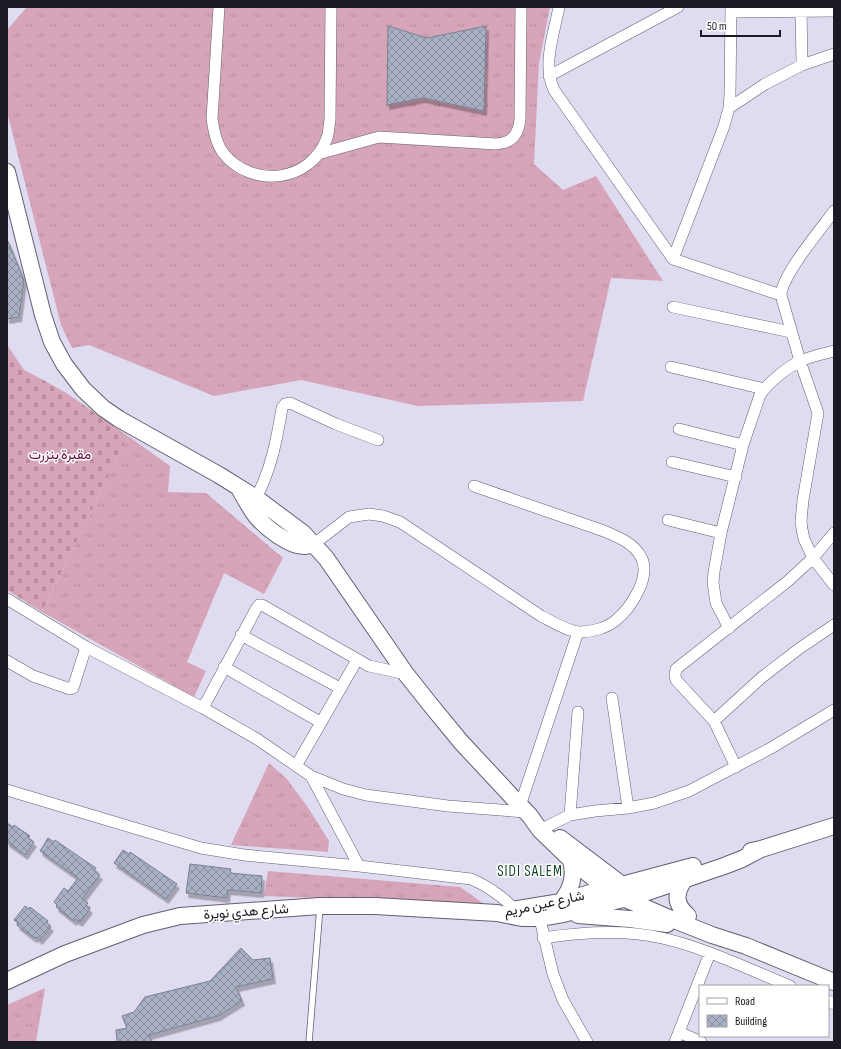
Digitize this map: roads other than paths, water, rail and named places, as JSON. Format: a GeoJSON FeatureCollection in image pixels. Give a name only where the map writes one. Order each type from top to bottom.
{"type":"FeatureCollection","features":[{"type":"Feature","properties":{"kind":"street"},"geometry":{"type":"LineString","coordinates":[[219,7],[212,119],[215,137],[223,153],[236,166],[252,174],[270,177],[288,175],[304,167],[318,154],[327,138],[330,120],[332,7]]}},
{"type":"Feature","properties":{"kind":"street"},"geometry":{"type":"LineString","coordinates":[[318,154],[379,137],[490,144],[502,143],[510,140],[515,136],[519,128],[520,120],[521,7]]}},
{"type":"Feature","properties":{"kind":"street"},"geometry":{"type":"LineString","coordinates":[[559,7],[548,64],[552,86],[673,259],[781,295]]}},
{"type":"Feature","properties":{"kind":"street"},"geometry":{"type":"LineString","coordinates":[[549,76],[678,7]]}},
{"type":"Feature","properties":{"kind":"street"},"geometry":{"type":"LineString","coordinates":[[673,259],[724,126],[729,108],[731,9],[801,9],[834,12]]}},
{"type":"Feature","properties":{"kind":"street"},"geometry":{"type":"LineString","coordinates":[[801,9],[802,65]]}},
{"type":"Feature","properties":{"kind":"street"},"geometry":{"type":"LineString","coordinates":[[729,108],[765,84],[802,65],[834,54]]}},
{"type":"Feature","properties":{"kind":"street"},"geometry":{"type":"LineString","coordinates":[[7,172],[43,315],[52,342],[64,364],[83,389],[103,408],[119,419],[238,486],[303,533],[326,558],[406,674],[461,742],[525,812],[543,828],[596,866],[623,892]]}},
{"type":"Feature","properties":{"kind":"street"},"geometry":{"type":"LineString","coordinates":[[832,579],[813,558],[804,539],[801,521],[803,500],[818,413],[800,361],[781,295],[782,288],[792,269],[834,211]]}},
{"type":"Feature","properties":{"kind":"street"},"geometry":{"type":"LineString","coordinates":[[673,307],[791,332]]}},
{"type":"Feature","properties":{"kind":"street"},"geometry":{"type":"LineString","coordinates":[[729,628],[716,603],[714,593],[714,572],[721,533],[743,445],[760,395],[764,389],[782,373],[800,361],[834,351]]}},
{"type":"Feature","properties":{"kind":"street"},"geometry":{"type":"LineString","coordinates":[[671,367],[764,389]]}},
{"type":"Feature","properties":{"kind":"street"},"geometry":{"type":"LineString","coordinates":[[256,498],[269,470],[282,408],[285,404],[290,403],[336,424],[378,440]]}},
{"type":"Feature","properties":{"kind":"street"},"geometry":{"type":"LineString","coordinates":[[679,429],[743,445]]}},
{"type":"Feature","properties":{"kind":"street"},"geometry":{"type":"LineString","coordinates":[[672,462],[736,477]]}},
{"type":"Feature","properties":{"kind":"street"},"geometry":{"type":"LineString","coordinates":[[238,486],[257,517],[288,542],[305,546],[314,544],[349,517],[369,514],[384,516],[400,522],[541,616],[558,625],[578,632],[590,632],[615,622],[633,600],[644,578],[645,567],[641,557],[633,547],[622,539],[604,532],[474,486]]}},
{"type":"Feature","properties":{"kind":"street"},"geometry":{"type":"LineString","coordinates":[[668,520],[721,533]]}},
{"type":"Feature","properties":{"kind":"street"},"geometry":{"type":"LineString","coordinates":[[736,767],[714,721],[679,684],[675,675],[676,669],[788,581],[813,558],[834,533]]}},
{"type":"Feature","properties":{"kind":"street"},"geometry":{"type":"LineString","coordinates":[[7,599],[86,647],[203,708],[257,739],[311,776],[343,789],[366,795],[448,806],[525,812]]}},
{"type":"Feature","properties":{"kind":"street"},"geometry":{"type":"LineString","coordinates":[[203,708],[241,635],[256,609],[262,604],[369,666],[406,674]]}},
{"type":"Feature","properties":{"kind":"street"},"geometry":{"type":"LineString","coordinates":[[714,721],[761,678],[800,648],[834,625]]}},
{"type":"Feature","properties":{"kind":"street"},"geometry":{"type":"LineString","coordinates":[[525,812],[578,632]]}},
{"type":"Feature","properties":{"kind":"street"},"geometry":{"type":"LineString","coordinates":[[241,635],[340,688]]}},
{"type":"Feature","properties":{"kind":"street"},"geometry":{"type":"LineString","coordinates":[[7,661],[33,676],[70,689],[73,688],[86,647]]}},
{"type":"Feature","properties":{"kind":"street"},"geometry":{"type":"LineString","coordinates":[[296,766],[357,660]]}},
{"type":"Feature","properties":{"kind":"street"},"geometry":{"type":"LineString","coordinates":[[224,667],[320,722]]}},
{"type":"Feature","properties":{"kind":"street"},"geometry":{"type":"LineString","coordinates":[[612,698],[628,808]]}},
{"type":"Feature","properties":{"kind":"street"},"geometry":{"type":"LineString","coordinates":[[543,828],[570,815],[628,808],[654,803],[689,791],[771,748],[834,710]]}},
{"type":"Feature","properties":{"kind":"street"},"geometry":{"type":"LineString","coordinates":[[570,815],[578,712]]}},
{"type":"Feature","properties":{"kind":"street"},"geometry":{"type":"LineString","coordinates":[[311,776],[359,866]]}},
{"type":"Feature","properties":{"kind":"street"},"geometry":{"type":"LineString","coordinates":[[7,790],[201,848],[244,855],[471,879],[480,882],[489,888],[518,913]]}},
{"type":"Feature","properties":{"kind":"street","name":"شارع عين مريم"},"geometry":{"type":"LineString","coordinates":[[497,913],[538,912],[562,908],[623,892],[663,874],[740,853],[761,849],[834,826]]}},
{"type":"Feature","properties":{"kind":"street"},"geometry":{"type":"LineString","coordinates":[[543,828],[571,860],[606,888],[623,892],[692,923]]}},
{"type":"Feature","properties":{"kind":"street","name":"شارع عين مريم"},"geometry":{"type":"LineString","coordinates":[[623,892],[639,895],[736,862],[761,849]]}},
{"type":"Feature","properties":{"kind":"street"},"geometry":{"type":"LineString","coordinates":[[571,860],[573,871],[572,883],[562,908],[630,919],[692,923]]}},
{"type":"Feature","properties":{"kind":"street"},"geometry":{"type":"LineString","coordinates":[[596,866],[629,874],[663,874]]}},
{"type":"Feature","properties":{"kind":"street"},"geometry":{"type":"LineString","coordinates":[[685,880],[680,886],[677,894],[678,903],[692,923]]}},
{"type":"Feature","properties":{"kind":"street","name":"شارع عين مريم"},"geometry":{"type":"LineString","coordinates":[[562,908],[606,888]]}},
{"type":"Feature","properties":{"kind":"street"},"geometry":{"type":"LineString","coordinates":[[639,895],[728,941],[746,946],[834,982]]}},
{"type":"Feature","properties":{"kind":"street","name":"شارع هدي نويرة"},"geometry":{"type":"LineString","coordinates":[[7,981],[65,954],[143,925],[180,916],[320,906],[376,906],[497,913]]}},
{"type":"Feature","properties":{"kind":"street"},"geometry":{"type":"LineString","coordinates":[[538,912],[543,938],[562,1000],[587,1042]]}},
{"type":"Feature","properties":{"kind":"street"},"geometry":{"type":"LineString","coordinates":[[543,938],[575,933],[635,934],[661,937],[710,953],[788,985]]}},
{"type":"Feature","properties":{"kind":"street"},"geometry":{"type":"LineString","coordinates":[[701,1042],[677,1037],[710,953]]}},
{"type":"Feature","properties":{"kind":"lane"},"geometry":{"type":"LineString","coordinates":[[309,1042],[320,906]]}},
{"type":"Feature","properties":{"kind":"district","name":"SIDI SALEM"},"geometry":{"type":"Point","coordinates":[530,871]}},
{"type":"Feature","properties":{"kind":"park label","name":"مقبرة بنزرت"},"geometry":{"type":"Point","coordinates":[60,454]}}]}
